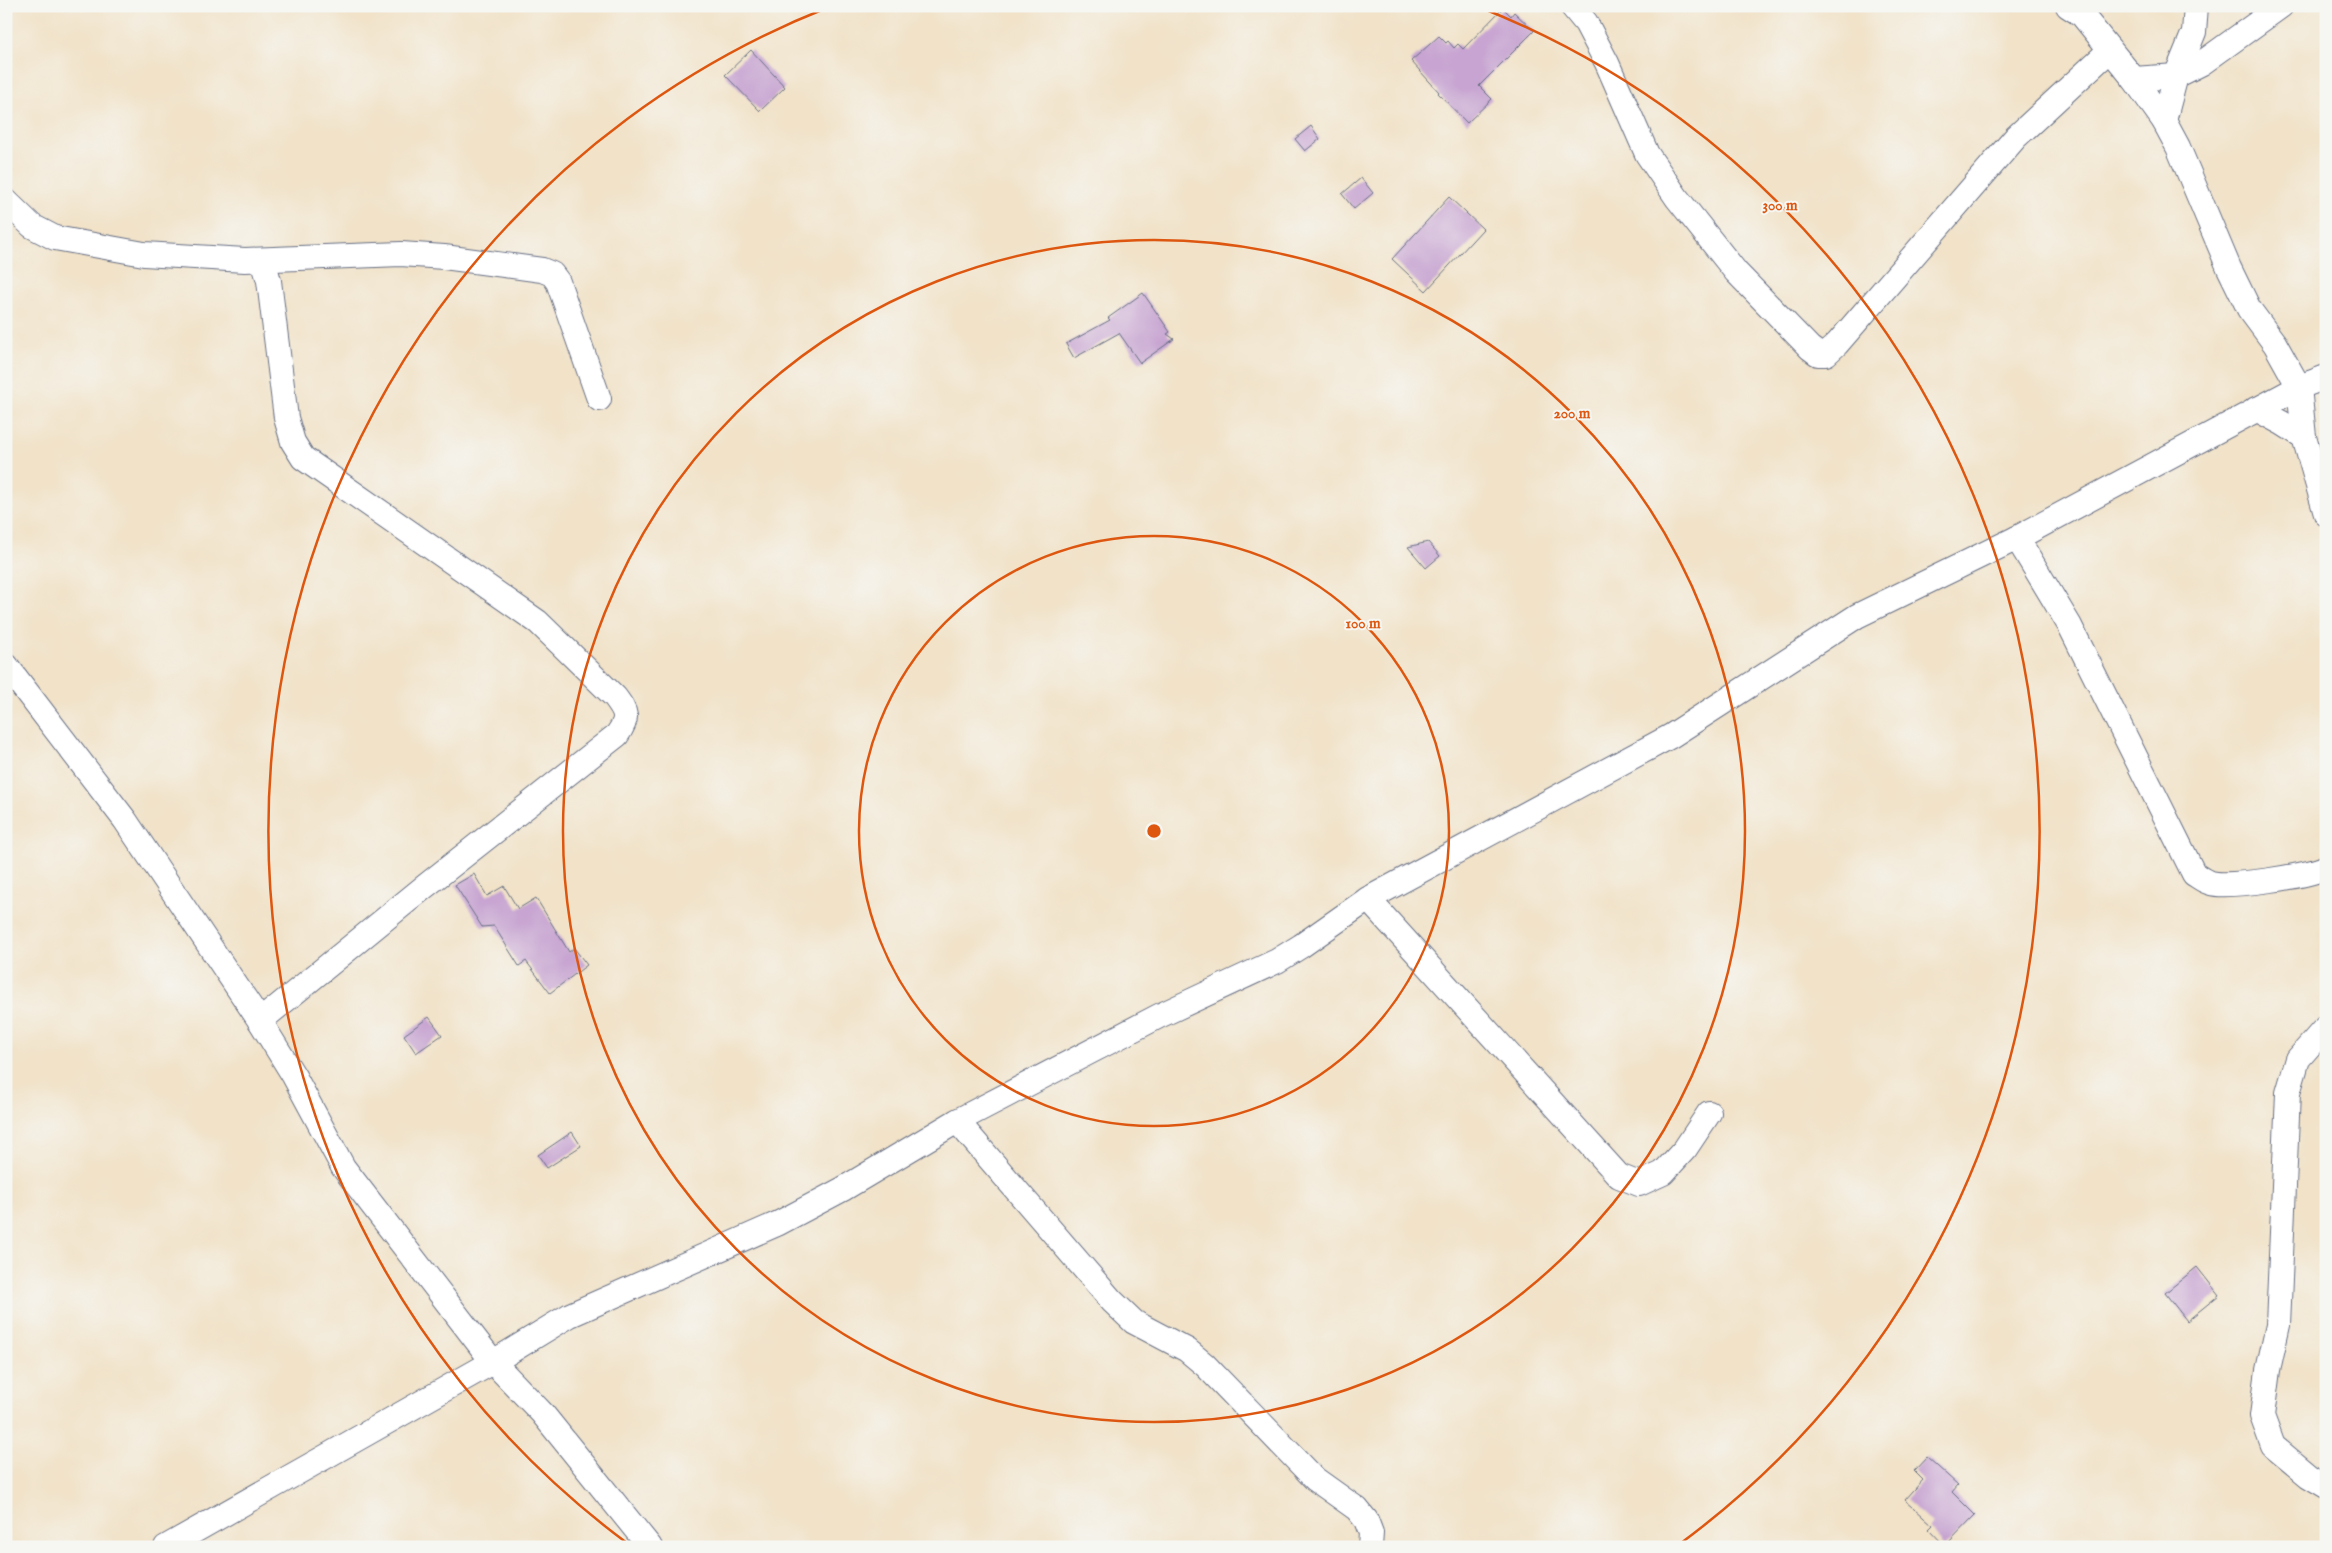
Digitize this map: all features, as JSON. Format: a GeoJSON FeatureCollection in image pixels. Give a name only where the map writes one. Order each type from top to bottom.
{"type":"FeatureCollection","features":[{"type":"Feature","properties":{"kind":"street"},"geometry":{"type":"LineString","coordinates":[[1572,6],[1586,23],[1607,63],[1647,154],[1677,198],[1736,272],[1818,354],[1826,354],[1837,344],[2016,137],[2110,50]]}},
{"type":"Feature","properties":{"kind":"street"},"geometry":{"type":"LineString","coordinates":[[2068,6],[2082,16],[2134,79],[2164,121],[2178,147],[2228,268],[2245,300],[2275,344],[2299,387],[2304,437],[2326,514]]}},
{"type":"Feature","properties":{"kind":"street"},"geometry":{"type":"LineString","coordinates":[[2164,121],[2176,76],[2194,32],[2196,6]]}},
{"type":"Feature","properties":{"kind":"street"},"geometry":{"type":"LineString","coordinates":[[2134,79],[2176,76],[2202,63],[2281,6]]}},
{"type":"Feature","properties":{"kind":"street"},"geometry":{"type":"LineString","coordinates":[[6,201],[32,226],[55,238],[144,254],[263,260],[353,254],[401,254],[454,258],[542,270],[552,274],[558,282],[599,399]]}},
{"type":"Feature","properties":{"kind":"street"},"geometry":{"type":"LineString","coordinates":[[260,1021],[423,888],[617,735],[625,724],[625,711],[614,697],[538,622],[303,458],[293,442],[286,418],[269,281],[263,260]]}},
{"type":"Feature","properties":{"kind":"street"},"geometry":{"type":"LineString","coordinates":[[166,1547],[493,1362],[570,1315],[779,1223],[843,1189],[956,1121],[1159,1016],[1277,961],[1302,946],[1368,899],[1671,736],[1858,616],[2017,538],[2299,387],[2326,377]]}},
{"type":"Feature","properties":{"kind":"street"},"geometry":{"type":"LineString","coordinates":[[2256,410],[2304,437]]}},
{"type":"Feature","properties":{"kind":"street"},"geometry":{"type":"LineString","coordinates":[[2017,538],[2070,626],[2194,874],[2210,883],[2228,885],[2288,878],[2326,867]]}},
{"type":"Feature","properties":{"kind":"street"},"geometry":{"type":"LineString","coordinates":[[6,665],[125,820],[260,1021],[294,1076],[343,1167],[493,1362],[542,1413],[650,1547]]}},
{"type":"Feature","properties":{"kind":"street"},"geometry":{"type":"LineString","coordinates":[[1368,899],[1619,1176],[1639,1184],[1664,1173],[1685,1150],[1709,1113]]}},
{"type":"Feature","properties":{"kind":"street"},"geometry":{"type":"LineString","coordinates":[[2326,1027],[2298,1058],[2288,1093],[2278,1326],[2268,1370],[2262,1416],[2272,1446],[2309,1476],[2326,1486]]}},
{"type":"Feature","properties":{"kind":"street"},"geometry":{"type":"LineString","coordinates":[[956,1121],[1117,1307],[1134,1322],[1187,1350],[1205,1365],[1315,1479],[1357,1509],[1366,1520],[1371,1533],[1370,1547]]}},
{"type":"Feature","properties":{"kind":"building"},"geometry":{"type":"Polygon","coordinates":[[[1503,8],[1511,16],[1514,12],[1534,31],[1479,86],[1492,99],[1467,123],[1411,61],[1439,36],[1446,43],[1448,41],[1454,48],[1458,44],[1463,49],[1503,8]]]}},
{"type":"Feature","properties":{"kind":"building"},"geometry":{"type":"Polygon","coordinates":[[[751,50],[785,87],[760,111],[725,75],[751,50]]]}},
{"type":"Feature","properties":{"kind":"building"},"geometry":{"type":"Polygon","coordinates":[[[1311,126],[1320,139],[1305,151],[1295,139],[1311,126]]]}},
{"type":"Feature","properties":{"kind":"building"},"geometry":{"type":"Polygon","coordinates":[[[1361,178],[1373,193],[1354,209],[1342,194],[1361,178]]]}},
{"type":"Feature","properties":{"kind":"building"},"geometry":{"type":"Polygon","coordinates":[[[1449,197],[1483,229],[1426,291],[1392,259],[1449,197]]]}},
{"type":"Feature","properties":{"kind":"building"},"geometry":{"type":"Polygon","coordinates":[[[1143,293],[1170,332],[1167,334],[1174,339],[1140,363],[1119,333],[1074,358],[1066,344],[1110,320],[1108,318],[1143,293]]]}},
{"type":"Feature","properties":{"kind":"building"},"geometry":{"type":"Polygon","coordinates":[[[1428,542],[1440,556],[1426,568],[1408,547],[1428,542]]]}},
{"type":"Feature","properties":{"kind":"building"},"geometry":{"type":"Polygon","coordinates":[[[474,874],[487,896],[504,886],[518,909],[536,898],[569,952],[574,948],[587,965],[550,993],[526,961],[519,966],[494,926],[482,927],[455,885],[474,874]]]}},
{"type":"Feature","properties":{"kind":"building"},"geometry":{"type":"Polygon","coordinates":[[[429,1017],[442,1035],[416,1053],[404,1035],[429,1017]]]}},
{"type":"Feature","properties":{"kind":"building"},"geometry":{"type":"Polygon","coordinates":[[[572,1132],[581,1146],[547,1168],[538,1155],[572,1132]]]}},
{"type":"Feature","properties":{"kind":"building"},"geometry":{"type":"Polygon","coordinates":[[[2197,1267],[2219,1295],[2187,1321],[2165,1293],[2197,1267]]]}},
{"type":"Feature","properties":{"kind":"building"},"geometry":{"type":"Polygon","coordinates":[[[1927,1457],[1958,1485],[1952,1492],[1975,1515],[1945,1546],[1929,1529],[1933,1525],[1905,1500],[1923,1480],[1914,1471],[1927,1457]]]}}]}
